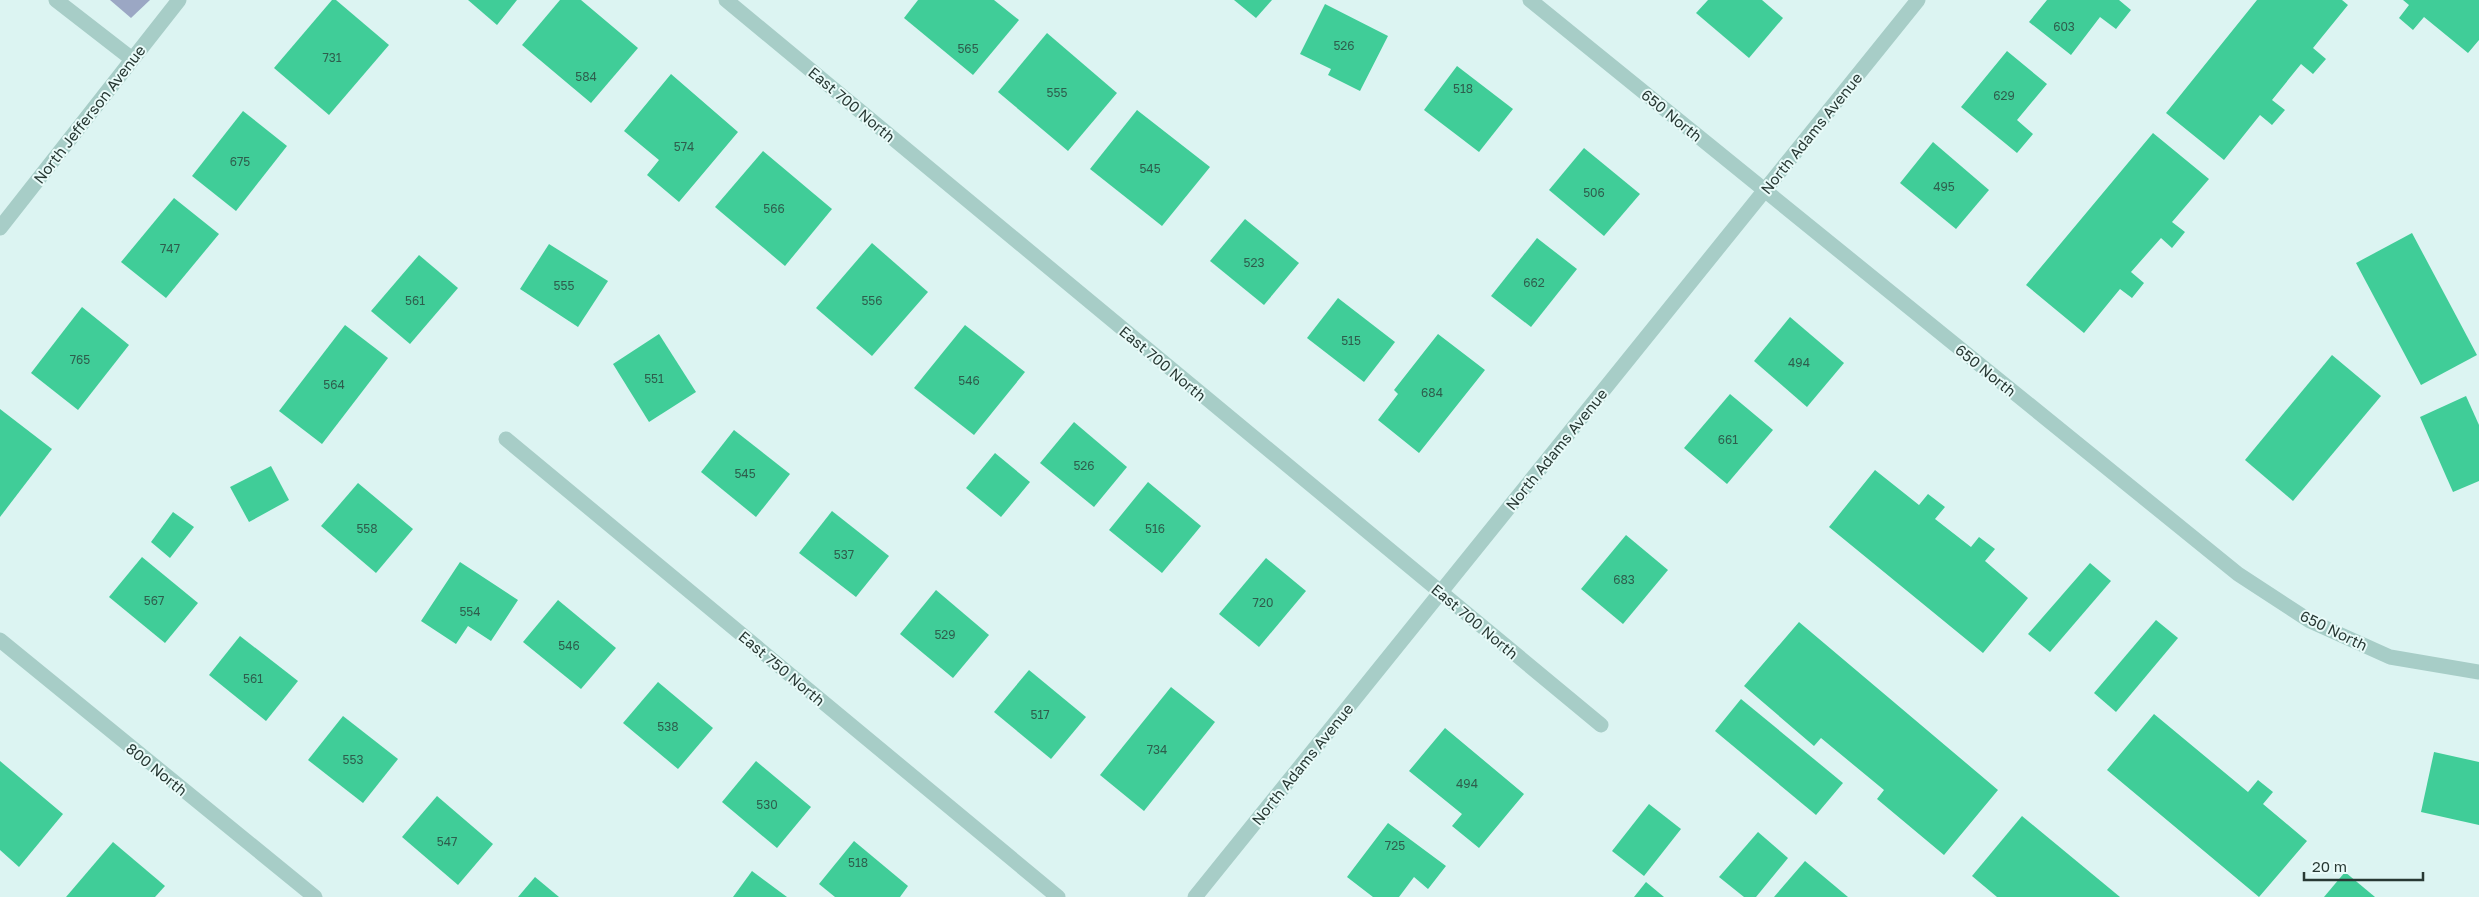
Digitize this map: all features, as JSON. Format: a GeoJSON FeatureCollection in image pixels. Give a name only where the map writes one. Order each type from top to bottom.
{"type":"FeatureCollection","features":[{"type":"Feature","properties":{"kind":"street"},"geometry":{"type":"LineString","coordinates":[[56,0],[132,59]]}},
{"type":"Feature","properties":{"kind":"street","name":"North Jefferson Avenue"},"geometry":{"type":"LineString","coordinates":[[0,228],[179,0]]}},
{"type":"Feature","properties":{"kind":"street","name":"East 700 North"},"geometry":{"type":"LineString","coordinates":[[726,0],[1601,725]]}},
{"type":"Feature","properties":{"kind":"street","name":"650 North"},"geometry":{"type":"LineString","coordinates":[[1530,0],[2238,574],[2310,621],[2390,657],[2479,672]]}},
{"type":"Feature","properties":{"kind":"street","name":"North Adams Avenue"},"geometry":{"type":"LineString","coordinates":[[1195,897],[1918,0]]}},
{"type":"Feature","properties":{"kind":"street","name":"East 750 North"},"geometry":{"type":"LineString","coordinates":[[506,439],[1058,897]]}},
{"type":"Feature","properties":{"kind":"street","name":"800 North"},"geometry":{"type":"LineString","coordinates":[[0,640],[315,897]]}},
{"type":"Feature","properties":{"kind":"shaded area"},"geometry":{"type":"Polygon","coordinates":[[[110,0],[150,0],[131,18],[110,0]]]}},
{"type":"Feature","properties":{"kind":"building"},"geometry":{"type":"Polygon","coordinates":[[[332,0],[336,0],[389,45],[329,115],[274,68],[332,0]]]}},
{"type":"Feature","properties":{"kind":"building"},"geometry":{"type":"Polygon","coordinates":[[[468,0],[517,0],[497,25],[468,0]]]}},
{"type":"Feature","properties":{"kind":"building"},"geometry":{"type":"Polygon","coordinates":[[[560,0],[581,0],[638,48],[591,103],[522,45],[560,0]]]}},
{"type":"Feature","properties":{"kind":"building"},"geometry":{"type":"Polygon","coordinates":[[[918,0],[994,0],[1019,20],[973,75],[904,18],[918,0]]]}},
{"type":"Feature","properties":{"kind":"building"},"geometry":{"type":"Polygon","coordinates":[[[1234,0],[1272,0],[1256,18],[1234,0]]]}},
{"type":"Feature","properties":{"kind":"building"},"geometry":{"type":"Polygon","coordinates":[[[1708,0],[1762,0],[1783,18],[1749,58],[1696,13],[1708,0]]]}},
{"type":"Feature","properties":{"kind":"building"},"geometry":{"type":"Polygon","coordinates":[[[2047,0],[2119,0],[2131,10],[2116,29],[2100,17],[2071,55],[2029,22],[2047,0]]]}},
{"type":"Feature","properties":{"kind":"building"},"geometry":{"type":"Polygon","coordinates":[[[2257,0],[2342,0],[2348,5],[2313,48],[2326,59],[2313,74],[2301,64],[2272,100],[2285,110],[2272,125],[2260,115],[2224,160],[2166,113],[2257,0]]]}},
{"type":"Feature","properties":{"kind":"building"},"geometry":{"type":"Polygon","coordinates":[[[2403,0],[2479,0],[2479,40],[2468,53],[2424,17],[2413,30],[2399,18],[2409,5],[2403,0]]]}},
{"type":"Feature","properties":{"kind":"building"},"geometry":{"type":"Polygon","coordinates":[[[1325,4],[1388,36],[1360,91],[1328,75],[1331,69],[1300,54],[1325,4]]]}},
{"type":"Feature","properties":{"kind":"building"},"geometry":{"type":"Polygon","coordinates":[[[1047,33],[1117,93],[1068,151],[998,92],[1047,33]]]}},
{"type":"Feature","properties":{"kind":"building"},"geometry":{"type":"Polygon","coordinates":[[[2007,51],[2047,84],[2017,120],[2033,134],[2017,153],[1961,107],[2007,51]]]}},
{"type":"Feature","properties":{"kind":"building"},"geometry":{"type":"Polygon","coordinates":[[[1457,66],[1513,109],[1479,152],[1424,110],[1457,66]]]}},
{"type":"Feature","properties":{"kind":"building"},"geometry":{"type":"Polygon","coordinates":[[[671,74],[738,132],[679,202],[647,175],[659,160],[624,131],[671,74]]]}},
{"type":"Feature","properties":{"kind":"building"},"geometry":{"type":"Polygon","coordinates":[[[1137,110],[1210,167],[1162,226],[1090,169],[1137,110]]]}},
{"type":"Feature","properties":{"kind":"building"},"geometry":{"type":"Polygon","coordinates":[[[243,111],[287,146],[236,211],[192,176],[243,111]]]}},
{"type":"Feature","properties":{"kind":"building"},"geometry":{"type":"Polygon","coordinates":[[[2153,133],[2209,179],[2172,222],[2185,232],[2172,248],[2161,238],[2131,272],[2144,283],[2132,298],[2120,289],[2084,333],[2026,285],[2153,133]]]}},
{"type":"Feature","properties":{"kind":"building"},"geometry":{"type":"Polygon","coordinates":[[[1933,142],[1989,190],[1956,229],[1900,183],[1933,142]]]}},
{"type":"Feature","properties":{"kind":"building"},"geometry":{"type":"Polygon","coordinates":[[[1584,148],[1640,194],[1604,236],[1549,190],[1584,148]]]}},
{"type":"Feature","properties":{"kind":"building"},"geometry":{"type":"Polygon","coordinates":[[[763,151],[832,209],[785,266],[715,207],[763,151]]]}},
{"type":"Feature","properties":{"kind":"building"},"geometry":{"type":"Polygon","coordinates":[[[174,198],[219,234],[166,298],[121,262],[174,198]]]}},
{"type":"Feature","properties":{"kind":"building"},"geometry":{"type":"Polygon","coordinates":[[[1245,219],[1299,263],[1264,305],[1210,261],[1245,219]]]}},
{"type":"Feature","properties":{"kind":"building"},"geometry":{"type":"Polygon","coordinates":[[[2412,233],[2477,355],[2421,385],[2356,263],[2412,233]]]}},
{"type":"Feature","properties":{"kind":"building"},"geometry":{"type":"Polygon","coordinates":[[[1537,238],[1577,269],[1531,327],[1491,296],[1537,238]]]}},
{"type":"Feature","properties":{"kind":"building"},"geometry":{"type":"Polygon","coordinates":[[[872,243],[928,292],[872,356],[816,308],[872,243]]]}},
{"type":"Feature","properties":{"kind":"building"},"geometry":{"type":"Polygon","coordinates":[[[549,244],[608,281],[578,327],[520,289],[549,244]]]}},
{"type":"Feature","properties":{"kind":"building"},"geometry":{"type":"Polygon","coordinates":[[[419,255],[458,288],[410,344],[371,311],[419,255]]]}},
{"type":"Feature","properties":{"kind":"building"},"geometry":{"type":"Polygon","coordinates":[[[1338,298],[1395,342],[1364,382],[1307,338],[1338,298]]]}},
{"type":"Feature","properties":{"kind":"building"},"geometry":{"type":"Polygon","coordinates":[[[82,307],[129,345],[78,410],[31,373],[82,307]]]}},
{"type":"Feature","properties":{"kind":"building"},"geometry":{"type":"Polygon","coordinates":[[[1790,317],[1844,363],[1807,407],[1754,361],[1790,317]]]}},
{"type":"Feature","properties":{"kind":"building"},"geometry":{"type":"Polygon","coordinates":[[[345,325],[388,358],[322,444],[279,411],[345,325]]]}},
{"type":"Feature","properties":{"kind":"building"},"geometry":{"type":"Polygon","coordinates":[[[965,325],[1025,372],[974,435],[914,388],[965,325]]]}},
{"type":"Feature","properties":{"kind":"building"},"geometry":{"type":"Polygon","coordinates":[[[659,334],[696,392],[649,422],[613,364],[659,334]]]}},
{"type":"Feature","properties":{"kind":"building"},"geometry":{"type":"Polygon","coordinates":[[[1438,334],[1485,370],[1419,453],[1378,420],[1398,394],[1394,390],[1438,334]]]}},
{"type":"Feature","properties":{"kind":"building"},"geometry":{"type":"Polygon","coordinates":[[[2332,355],[2381,396],[2293,501],[2245,460],[2332,355]]]}},
{"type":"Feature","properties":{"kind":"building"},"geometry":{"type":"Polygon","coordinates":[[[1730,394],[1773,430],[1727,484],[1684,448],[1730,394]]]}},
{"type":"Feature","properties":{"kind":"building"},"geometry":{"type":"Polygon","coordinates":[[[2466,396],[2479,425],[2479,481],[2453,492],[2420,417],[2466,396]]]}},
{"type":"Feature","properties":{"kind":"building"},"geometry":{"type":"Polygon","coordinates":[[[0,409],[52,449],[0,517],[0,409]]]}},
{"type":"Feature","properties":{"kind":"building"},"geometry":{"type":"Polygon","coordinates":[[[1074,422],[1127,467],[1094,507],[1040,463],[1074,422]]]}},
{"type":"Feature","properties":{"kind":"building"},"geometry":{"type":"Polygon","coordinates":[[[734,430],[790,474],[756,517],[701,472],[734,430]]]}},
{"type":"Feature","properties":{"kind":"building"},"geometry":{"type":"Polygon","coordinates":[[[995,453],[1030,482],[1001,517],[966,488],[995,453]]]}},
{"type":"Feature","properties":{"kind":"building"},"geometry":{"type":"Polygon","coordinates":[[[271,466],[289,500],[249,522],[230,487],[271,466]]]}},
{"type":"Feature","properties":{"kind":"building"},"geometry":{"type":"Polygon","coordinates":[[[1875,470],[1919,505],[1928,494],[1945,507],[1935,519],[1971,547],[1979,537],[1995,549],[1985,561],[2028,598],[1983,653],[1829,527],[1875,470]]]}},
{"type":"Feature","properties":{"kind":"building"},"geometry":{"type":"Polygon","coordinates":[[[1148,482],[1201,526],[1162,573],[1109,530],[1148,482]]]}},
{"type":"Feature","properties":{"kind":"building"},"geometry":{"type":"Polygon","coordinates":[[[358,483],[413,529],[376,573],[321,526],[358,483]]]}},
{"type":"Feature","properties":{"kind":"building"},"geometry":{"type":"Polygon","coordinates":[[[832,511],[889,556],[856,597],[799,553],[832,511]]]}},
{"type":"Feature","properties":{"kind":"building"},"geometry":{"type":"Polygon","coordinates":[[[173,512],[194,527],[170,558],[151,542],[173,512]]]}},
{"type":"Feature","properties":{"kind":"building"},"geometry":{"type":"Polygon","coordinates":[[[1626,535],[1668,570],[1623,624],[1581,589],[1626,535]]]}},
{"type":"Feature","properties":{"kind":"building"},"geometry":{"type":"Polygon","coordinates":[[[142,557],[198,603],[165,643],[109,597],[142,557]]]}},
{"type":"Feature","properties":{"kind":"building"},"geometry":{"type":"Polygon","coordinates":[[[1266,558],[1306,591],[1259,647],[1219,614],[1266,558]]]}},
{"type":"Feature","properties":{"kind":"building"},"geometry":{"type":"Polygon","coordinates":[[[460,562],[518,600],[491,641],[468,626],[456,644],[421,621],[460,562]]]}},
{"type":"Feature","properties":{"kind":"building"},"geometry":{"type":"Polygon","coordinates":[[[2090,563],[2111,581],[2050,652],[2028,634],[2090,563]]]}},
{"type":"Feature","properties":{"kind":"building"},"geometry":{"type":"Polygon","coordinates":[[[936,590],[989,635],[953,678],[900,634],[936,590]]]}},
{"type":"Feature","properties":{"kind":"building"},"geometry":{"type":"Polygon","coordinates":[[[558,600],[616,648],[581,689],[523,642],[558,600]]]}},
{"type":"Feature","properties":{"kind":"building"},"geometry":{"type":"Polygon","coordinates":[[[2156,620],[2178,638],[2116,712],[2094,693],[2156,620]]]}},
{"type":"Feature","properties":{"kind":"building"},"geometry":{"type":"Polygon","coordinates":[[[1799,622],[1998,790],[1944,855],[1877,799],[1884,790],[1821,738],[1814,746],[1744,686],[1799,622]]]}},
{"type":"Feature","properties":{"kind":"building"},"geometry":{"type":"Polygon","coordinates":[[[240,636],[298,681],[266,721],[209,675],[240,636]]]}},
{"type":"Feature","properties":{"kind":"building"},"geometry":{"type":"Polygon","coordinates":[[[1029,670],[1086,717],[1051,759],[994,712],[1029,670]]]}},
{"type":"Feature","properties":{"kind":"building"},"geometry":{"type":"Polygon","coordinates":[[[658,682],[713,728],[678,769],[623,723],[658,682]]]}},
{"type":"Feature","properties":{"kind":"building"},"geometry":{"type":"Polygon","coordinates":[[[1171,687],[1215,722],[1144,811],[1100,775],[1171,687]]]}},
{"type":"Feature","properties":{"kind":"building"},"geometry":{"type":"Polygon","coordinates":[[[1741,699],[1843,783],[1816,815],[1715,731],[1741,699]]]}},
{"type":"Feature","properties":{"kind":"building"},"geometry":{"type":"Polygon","coordinates":[[[2154,714],[2248,792],[2258,780],[2273,792],[2263,804],[2307,841],[2259,897],[2107,770],[2154,714]]]}},
{"type":"Feature","properties":{"kind":"building"},"geometry":{"type":"Polygon","coordinates":[[[343,716],[398,759],[363,803],[308,760],[343,716]]]}},
{"type":"Feature","properties":{"kind":"building"},"geometry":{"type":"Polygon","coordinates":[[[1445,728],[1524,794],[1479,848],[1452,826],[1462,814],[1409,771],[1445,728]]]}},
{"type":"Feature","properties":{"kind":"building"},"geometry":{"type":"Polygon","coordinates":[[[2434,752],[2479,762],[2479,825],[2421,812],[2434,752]]]}},
{"type":"Feature","properties":{"kind":"building"},"geometry":{"type":"Polygon","coordinates":[[[0,761],[63,814],[19,867],[0,850],[0,761]]]}},
{"type":"Feature","properties":{"kind":"building"},"geometry":{"type":"Polygon","coordinates":[[[756,761],[811,807],[777,848],[722,802],[756,761]]]}},
{"type":"Feature","properties":{"kind":"building"},"geometry":{"type":"Polygon","coordinates":[[[437,796],[493,844],[458,885],[402,837],[437,796]]]}},
{"type":"Feature","properties":{"kind":"building"},"geometry":{"type":"Polygon","coordinates":[[[1649,804],[1681,829],[1644,876],[1612,851],[1649,804]]]}},
{"type":"Feature","properties":{"kind":"building"},"geometry":{"type":"Polygon","coordinates":[[[2022,816],[2120,897],[1997,897],[1972,876],[2022,816]]]}},
{"type":"Feature","properties":{"kind":"building"},"geometry":{"type":"Polygon","coordinates":[[[1388,823],[1446,866],[1428,889],[1414,877],[1399,897],[1373,897],[1347,877],[1388,823]]]}},
{"type":"Feature","properties":{"kind":"building"},"geometry":{"type":"Polygon","coordinates":[[[1758,832],[1788,858],[1756,897],[1744,897],[1719,877],[1758,832]]]}},
{"type":"Feature","properties":{"kind":"building"},"geometry":{"type":"Polygon","coordinates":[[[854,841],[908,886],[900,897],[835,897],[819,884],[854,841]]]}},
{"type":"Feature","properties":{"kind":"building"},"geometry":{"type":"Polygon","coordinates":[[[113,842],[165,886],[155,897],[66,897],[113,842]]]}},
{"type":"Feature","properties":{"kind":"building"},"geometry":{"type":"Polygon","coordinates":[[[1805,861],[1848,897],[1774,897],[1805,861]]]}},
{"type":"Feature","properties":{"kind":"building"},"geometry":{"type":"Polygon","coordinates":[[[752,871],[787,897],[733,897],[752,871]]]}},
{"type":"Feature","properties":{"kind":"building"},"geometry":{"type":"Polygon","coordinates":[[[2345,872],[2375,897],[2324,897],[2345,872]]]}},
{"type":"Feature","properties":{"kind":"building"},"geometry":{"type":"Polygon","coordinates":[[[535,877],[559,897],[518,897],[535,877]]]}},
{"type":"Feature","properties":{"kind":"building"},"geometry":{"type":"Polygon","coordinates":[[[1646,882],[1664,897],[1634,897],[1646,882]]]}}]}
